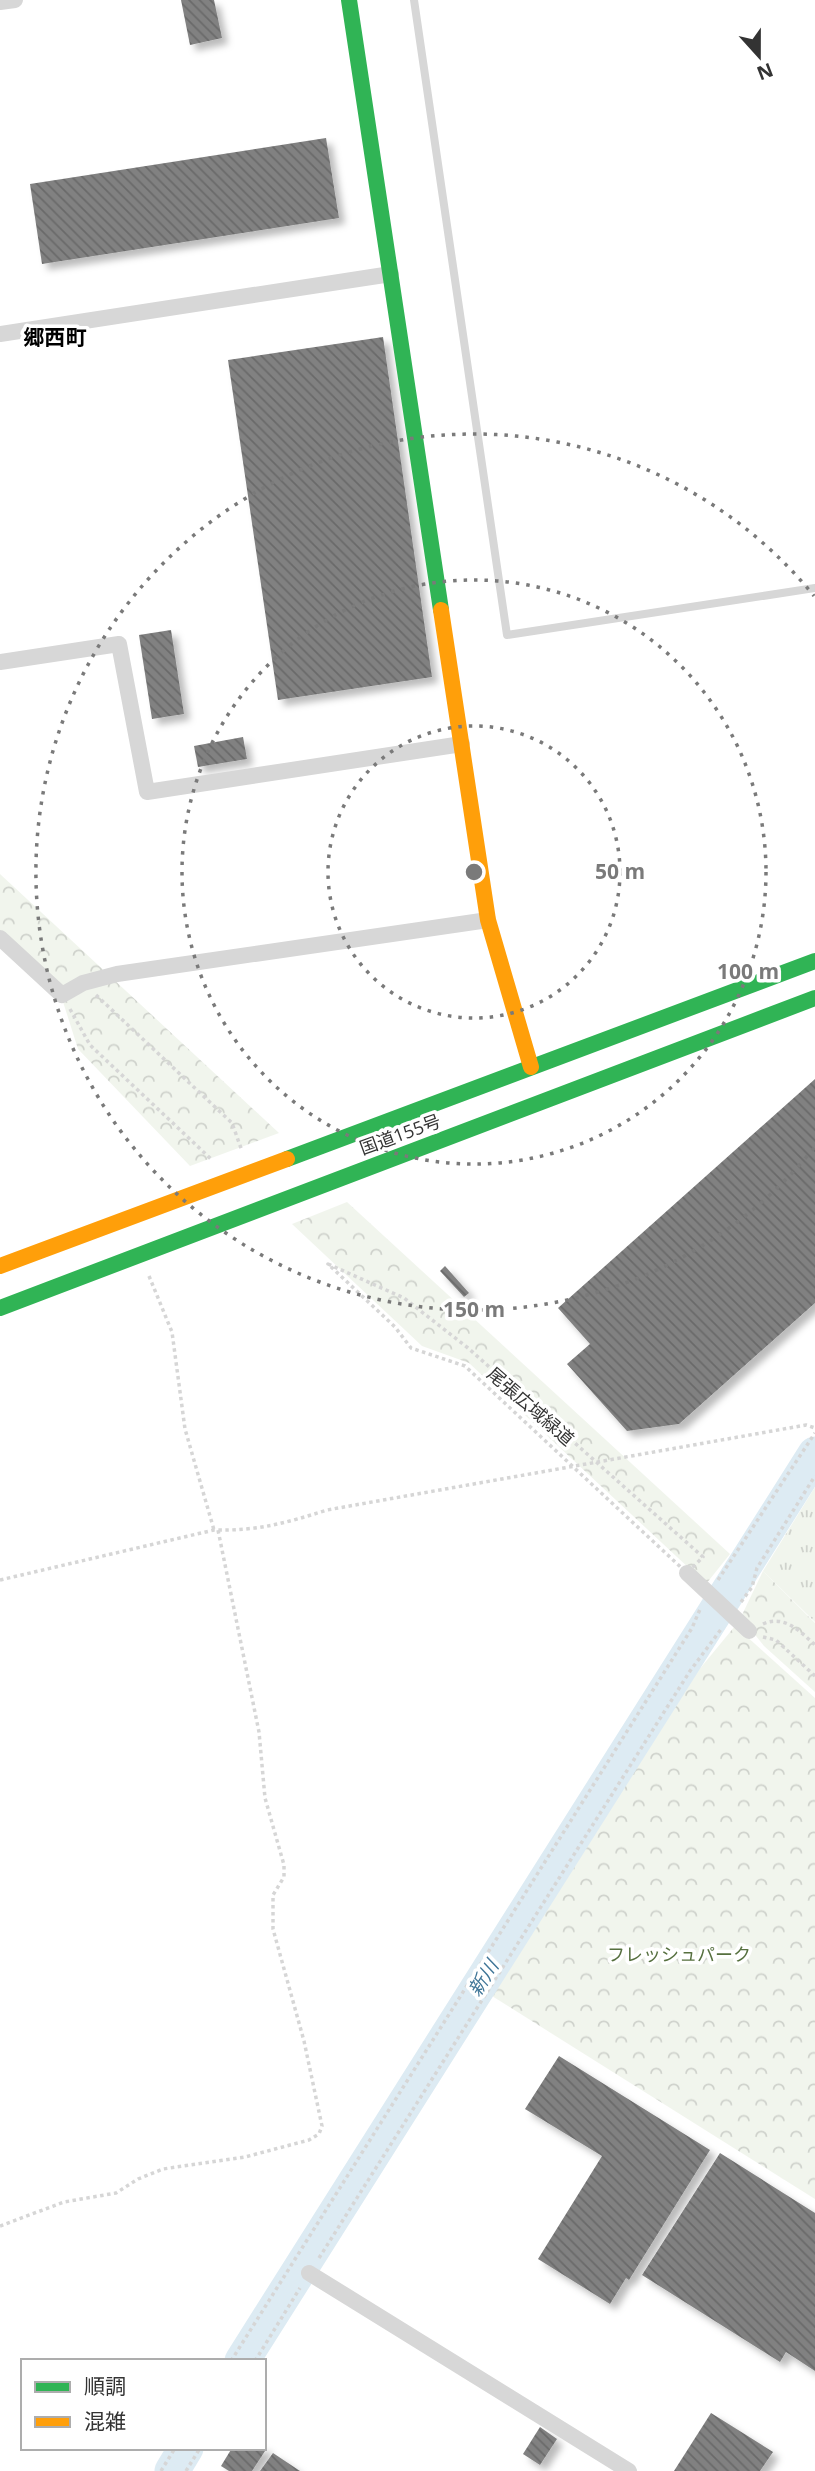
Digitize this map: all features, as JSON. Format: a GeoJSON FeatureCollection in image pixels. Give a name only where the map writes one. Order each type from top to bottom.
{"type":"FeatureCollection","features":[{"type":"Feature","properties":{"kind":"main road"},"geometry":{"type":"LineString","coordinates":[[349,0],[488,920],[531,1067]]}},
{"type":"Feature","properties":{"kind":"main road","name":"国道155号"},"geometry":{"type":"LineString","coordinates":[[0,1266],[815,961]]}},
{"type":"Feature","properties":{"kind":"main road","name":"国道155号"},"geometry":{"type":"LineString","coordinates":[[0,1308],[815,998]]}},
{"type":"Feature","properties":{"kind":"street"},"geometry":{"type":"LineString","coordinates":[[0,2],[16,0]]}},
{"type":"Feature","properties":{"kind":"street"},"geometry":{"type":"LineString","coordinates":[[0,334],[391,274]]}},
{"type":"Feature","properties":{"kind":"street"},"geometry":{"type":"LineString","coordinates":[[0,662],[119,644],[147,792],[462,744]]}},
{"type":"Feature","properties":{"kind":"street"},"geometry":{"type":"LineString","coordinates":[[0,938],[62,995],[83,983],[117,974],[488,920]]}},
{"type":"Feature","properties":{"kind":"street"},"geometry":{"type":"LineString","coordinates":[[687,1573],[749,1631]]}},
{"type":"Feature","properties":{"kind":"street"},"geometry":{"type":"LineString","coordinates":[[309,2273],[629,2471]]}},
{"type":"Feature","properties":{"kind":"lane"},"geometry":{"type":"LineString","coordinates":[[414,0],[507,635],[815,587]]}},
{"type":"Feature","properties":{"kind":"path"},"geometry":{"type":"LineString","coordinates":[[83,983],[232,1123],[244,1157]]}},
{"type":"Feature","properties":{"kind":"path"},"geometry":{"type":"LineString","coordinates":[[62,995],[90,1045],[220,1167]]}},
{"type":"Feature","properties":{"kind":"path","name":"尾張広域緑道"},"geometry":{"type":"LineString","coordinates":[[572,1465],[465,1366],[411,1348],[395,1327],[328,1264],[404,1298],[468,1348],[703,1558],[687,1573]]}},
{"type":"Feature","properties":{"kind":"path"},"geometry":{"type":"LineString","coordinates":[[0,2226],[64,2202],[116,2193],[138,2179],[163,2169],[245,2157],[309,2140],[318,2134],[322,2126],[304,2041],[272,1929],[273,1895],[284,1877],[284,1865],[265,1798],[259,1732],[216,1530],[185,1429],[172,1332],[148,1270]]}},
{"type":"Feature","properties":{"kind":"path"},"geometry":{"type":"LineString","coordinates":[[0,1580],[216,1530],[248,1531],[275,1527],[327,1510],[499,1482],[572,1465],[806,1425],[815,1431],[232,2359]]}},
{"type":"Feature","properties":{"kind":"path"},"geometry":{"type":"LineString","coordinates":[[572,1465],[687,1573]]}},
{"type":"Feature","properties":{"kind":"path"},"geometry":{"type":"LineString","coordinates":[[256,2359],[690,1671],[729,1614],[752,1587],[757,1568],[815,1476]]}},
{"type":"Feature","properties":{"kind":"path"},"geometry":{"type":"LineString","coordinates":[[749,1631],[771,1620],[794,1626],[815,1645]]}},
{"type":"Feature","properties":{"kind":"path"},"geometry":{"type":"LineString","coordinates":[[749,1631],[776,1640],[815,1676]]}},
{"type":"Feature","properties":{"kind":"path"},"geometry":{"type":"LineString","coordinates":[[161,2471],[174,2450]]}},
{"type":"Feature","properties":{"kind":"path"},"geometry":{"type":"LineString","coordinates":[[186,2471],[199,2450]]}},
{"type":"Feature","properties":{"kind":"green space"},"geometry":{"type":"Polygon","coordinates":[[[0,874],[279,1133],[190,1166],[78,1049],[58,986],[0,931],[0,874]]]}},
{"type":"Feature","properties":{"kind":"green space"},"geometry":{"type":"Polygon","coordinates":[[[347,1202],[730,1554],[706,1584],[469,1363],[422,1346],[292,1224],[347,1202]]]}},
{"type":"Feature","properties":{"kind":"green space"},"geometry":{"type":"Polygon","coordinates":[[[815,1487],[815,1622],[763,1571],[815,1487]]]}},
{"type":"Feature","properties":{"kind":"green space"},"geometry":{"type":"Polygon","coordinates":[[[763,1571],[815,1623],[815,1692],[764,1646],[741,1617],[763,1571]]]}},
{"type":"Feature","properties":{"kind":"green space","name":"フレッシュパーク"},"geometry":{"type":"Polygon","coordinates":[[[735,1626],[815,1698],[815,2199],[492,1996],[698,1671],[735,1626]]]}},
{"type":"Feature","properties":{"kind":"building"},"geometry":{"type":"Polygon","coordinates":[[[181,0],[214,0],[222,38],[190,45],[181,0]]]}},
{"type":"Feature","properties":{"kind":"building"},"geometry":{"type":"Polygon","coordinates":[[[326,138],[339,218],[42,264],[30,184],[326,138]]]}},
{"type":"Feature","properties":{"kind":"building"},"geometry":{"type":"Polygon","coordinates":[[[383,337],[432,677],[278,700],[228,360],[383,337]]]}},
{"type":"Feature","properties":{"kind":"building"},"geometry":{"type":"Polygon","coordinates":[[[171,630],[184,714],[152,719],[139,635],[171,630]]]}},
{"type":"Feature","properties":{"kind":"building"},"geometry":{"type":"Polygon","coordinates":[[[243,737],[247,759],[198,767],[194,746],[243,737]]]}},
{"type":"Feature","properties":{"kind":"building"},"geometry":{"type":"Polygon","coordinates":[[[815,1079],[815,1303],[679,1424],[627,1431],[567,1364],[590,1344],[558,1308],[815,1079]]]}},
{"type":"Feature","properties":{"kind":"building"},"geometry":{"type":"Polygon","coordinates":[[[445,1266],[469,1293],[464,1297],[440,1271],[445,1266]]]}},
{"type":"Feature","properties":{"kind":"building"},"geometry":{"type":"Polygon","coordinates":[[[559,2056],[710,2150],[629,2280],[626,2278],[610,2304],[538,2259],[602,2156],[525,2109],[559,2056]]]}},
{"type":"Feature","properties":{"kind":"building"},"geometry":{"type":"Polygon","coordinates":[[[720,2153],[815,2213],[815,2371],[786,2352],[780,2362],[642,2275],[720,2153]]]}},
{"type":"Feature","properties":{"kind":"building"},"geometry":{"type":"Polygon","coordinates":[[[711,2413],[773,2452],[760,2471],[674,2471],[711,2413]]]}},
{"type":"Feature","properties":{"kind":"building"},"geometry":{"type":"Polygon","coordinates":[[[540,2427],[557,2439],[540,2465],[523,2454],[540,2427]]]}},
{"type":"Feature","properties":{"kind":"building"},"geometry":{"type":"Polygon","coordinates":[[[231,2450],[266,2450],[252,2471],[229,2471],[221,2466],[231,2450]]]}},
{"type":"Feature","properties":{"kind":"building"},"geometry":{"type":"Polygon","coordinates":[[[273,2453],[300,2471],[260,2471],[273,2453]]]}},
{"type":"Feature","properties":{"kind":"waterway","name":"新川"},"geometry":{"type":"LineString","coordinates":[[243,2359],[815,1454]]}},
{"type":"Feature","properties":{"kind":"waterway","name":"新川"},"geometry":{"type":"LineString","coordinates":[[172,2471],[185,2450]]}},
{"type":"Feature","properties":{"kind":"traffic: fast"},"geometry":{"type":"LineString","coordinates":[[349,0],[441,610]]}},
{"type":"Feature","properties":{"kind":"traffic: fast"},"geometry":{"type":"LineString","coordinates":[[287,1159],[815,961]]}},
{"type":"Feature","properties":{"kind":"traffic: fast"},"geometry":{"type":"LineString","coordinates":[[0,1308],[815,998]]}},
{"type":"Feature","properties":{"kind":"traffic: slow"},"geometry":{"type":"LineString","coordinates":[[441,610],[488,920],[531,1067]]}},
{"type":"Feature","properties":{"kind":"traffic: slow"},"geometry":{"type":"LineString","coordinates":[[0,1266],[287,1159]]}},
{"type":"Feature","properties":{"kind":"district","name":"郷西町"},"geometry":{"type":"Point","coordinates":[55,337]}}]}
